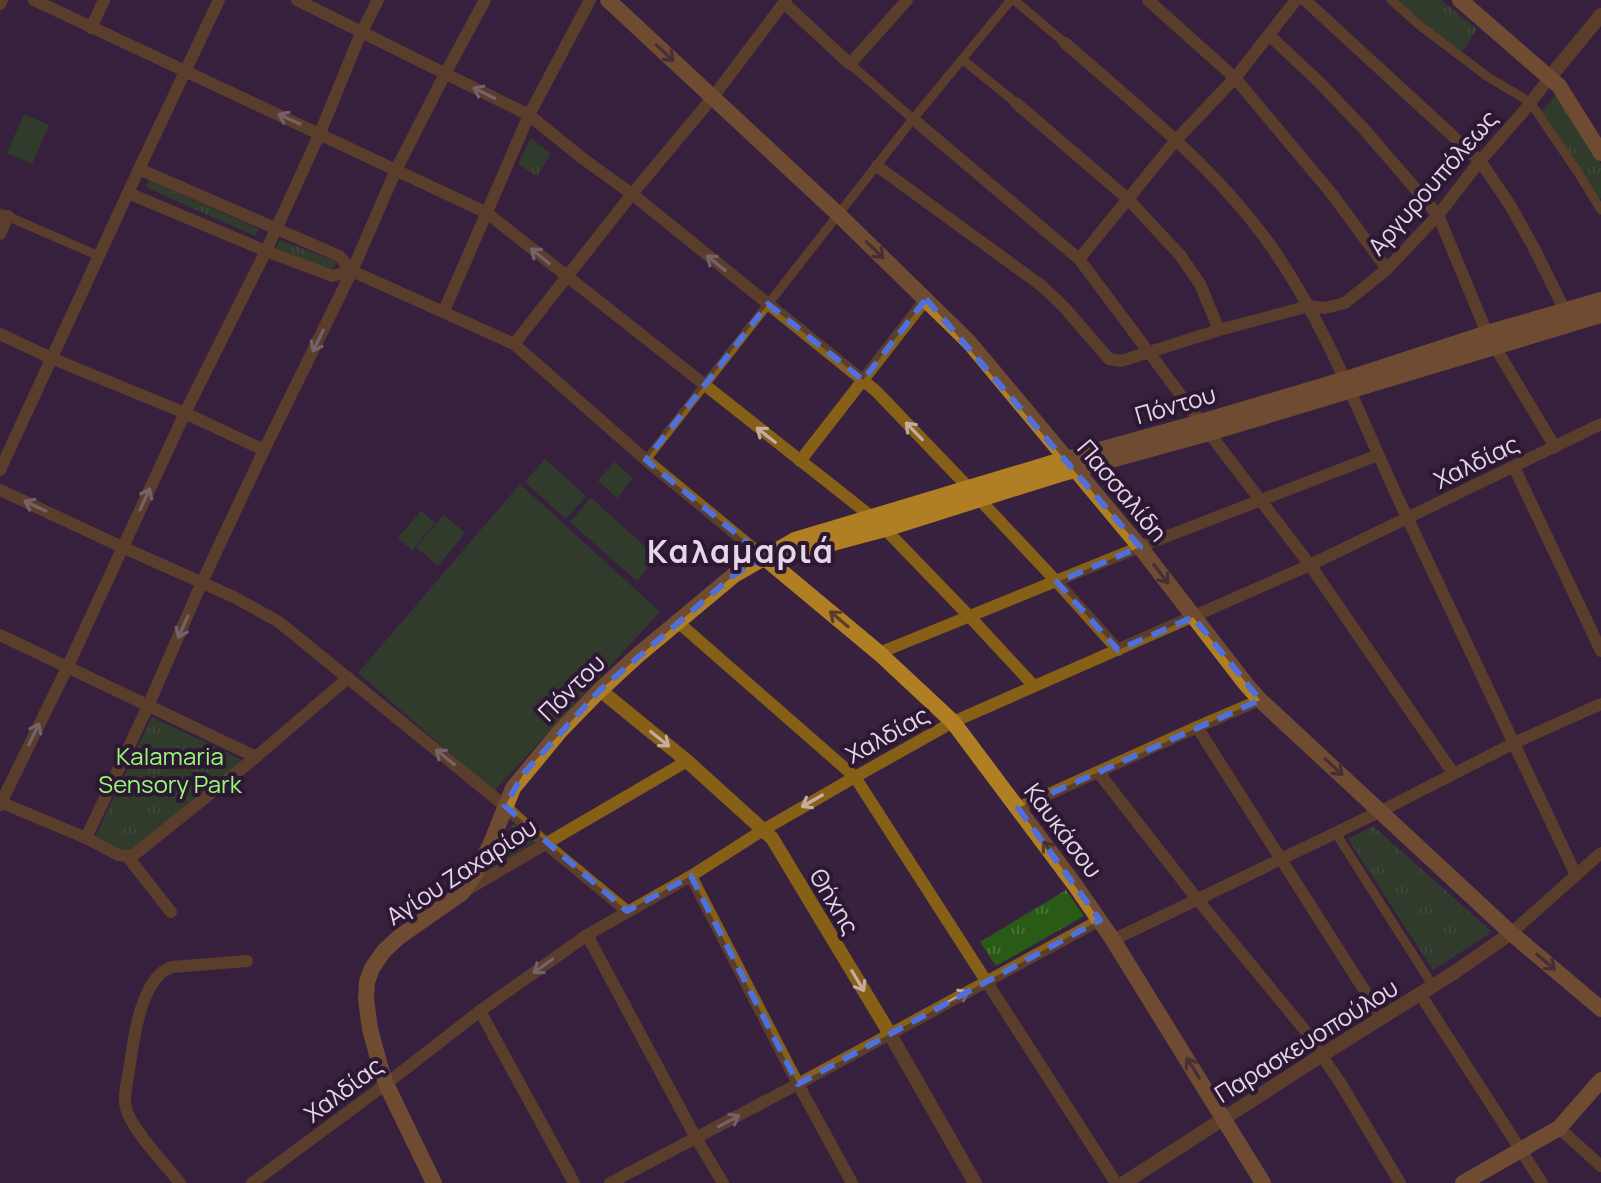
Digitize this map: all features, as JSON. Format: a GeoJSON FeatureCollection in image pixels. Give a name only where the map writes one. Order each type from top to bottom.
{"type":"FeatureCollection","features":[{"type":"Feature","properties":{"kind":"main road","name":"Πασσαλίδη"},"geometry":{"type":"LineString","coordinates":[[608,0],[838,214],[969,342],[1140,547],[1260,700],[1511,933],[1601,1009]]}},
{"type":"Feature","properties":{"kind":"main road"},"geometry":{"type":"LineString","coordinates":[[1460,0],[1550,77],[1568,98],[1601,153]]}},
{"type":"Feature","properties":{"kind":"main road","name":"Πόντου"},"geometry":{"type":"LineString","coordinates":[[462,893],[491,843],[513,788],[561,730],[638,655],[734,575],[795,540],[872,517],[973,493],[1348,385],[1491,340],[1601,300]]}},
{"type":"Feature","properties":{"kind":"main road","name":"Πόντου"},"geometry":{"type":"LineString","coordinates":[[1491,340],[1601,315]]}},
{"type":"Feature","properties":{"kind":"main road","name":"Πόντου"},"geometry":{"type":"LineString","coordinates":[[765,558],[885,529],[973,493]]}},
{"type":"Feature","properties":{"kind":"main road","name":"Καυκάσου"},"geometry":{"type":"LineString","coordinates":[[765,558],[879,653],[953,722],[1100,920],[1263,1183]]}},
{"type":"Feature","properties":{"kind":"main road","name":"Αγίου Ζαχαρίου"},"geometry":{"type":"LineString","coordinates":[[434,1183],[386,1084],[368,1018],[366,990],[376,962],[394,941],[462,893]]}},
{"type":"Feature","properties":{"kind":"main road"},"geometry":{"type":"LineString","coordinates":[[1463,1183],[1559,1128],[1601,1080]]}},
{"type":"Feature","properties":{"kind":"street"},"geometry":{"type":"LineString","coordinates":[[34,0],[487,213],[872,517]]}},
{"type":"Feature","properties":{"kind":"street"},"geometry":{"type":"LineString","coordinates":[[91,28],[104,0]]}},
{"type":"Feature","properties":{"kind":"street"},"geometry":{"type":"LineString","coordinates":[[0,470],[219,0]]}},
{"type":"Feature","properties":{"kind":"street"},"geometry":{"type":"LineString","coordinates":[[297,0],[529,115],[632,194],[876,391],[1118,650]]}},
{"type":"Feature","properties":{"kind":"street"},"geometry":{"type":"LineString","coordinates":[[348,678],[135,854],[118,855],[86,838],[0,803],[67,668],[185,413],[266,251],[378,0]]}},
{"type":"Feature","properties":{"kind":"street"},"geometry":{"type":"LineString","coordinates":[[86,838],[202,582],[352,271],[396,170],[485,0]]}},
{"type":"Feature","properties":{"kind":"street"},"geometry":{"type":"LineString","coordinates":[[444,311],[529,115],[590,0]]}},
{"type":"Feature","properties":{"kind":"street"},"geometry":{"type":"LineString","coordinates":[[850,64],[907,0]]}},
{"type":"Feature","properties":{"kind":"street"},"geometry":{"type":"LineString","coordinates":[[646,460],[913,119],[1012,0],[1176,140],[1238,204],[1275,251],[1309,306],[1348,385],[1576,875]]}},
{"type":"Feature","properties":{"kind":"street"},"geometry":{"type":"LineString","coordinates":[[1148,0],[1235,78],[1332,194],[1387,269]]}},
{"type":"Feature","properties":{"kind":"street"},"geometry":{"type":"LineString","coordinates":[[1305,0],[1480,161],[1535,250],[1565,311]]}},
{"type":"Feature","properties":{"kind":"street"},"geometry":{"type":"LineString","coordinates":[[1391,0],[1488,77],[1530,102],[1601,210]]}},
{"type":"Feature","properties":{"kind":"street"},"geometry":{"type":"LineString","coordinates":[[514,344],[713,97],[785,2],[850,64],[1079,259],[1310,565],[1453,773]]}},
{"type":"Feature","properties":{"kind":"street"},"geometry":{"type":"LineString","coordinates":[[1079,259],[1176,140],[1235,78],[1291,2]]}},
{"type":"Feature","properties":{"kind":"street","name":"Αργυρουπόλεως"},"geometry":{"type":"LineString","coordinates":[[877,166],[1042,286],[1109,359],[1121,361],[1309,306],[1325,308],[1345,303],[1387,269],[1438,215],[1601,15]]}},
{"type":"Feature","properties":{"kind":"street"},"geometry":{"type":"LineString","coordinates":[[1269,35],[1363,128],[1438,215],[1491,340],[1555,447]]}},
{"type":"Feature","properties":{"kind":"street"},"geometry":{"type":"LineString","coordinates":[[962,59],[1128,199],[1194,274],[1219,330]]}},
{"type":"Feature","properties":{"kind":"street"},"geometry":{"type":"LineString","coordinates":[[139,169],[339,256],[352,271],[514,344],[646,460],[765,558]]}},
{"type":"Feature","properties":{"kind":"street"},"geometry":{"type":"LineString","coordinates":[[128,193],[332,276],[352,271]]}},
{"type":"Feature","properties":{"kind":"street"},"geometry":{"type":"LineString","coordinates":[[0,234],[4,215],[92,253]]}},
{"type":"Feature","properties":{"kind":"street"},"geometry":{"type":"LineString","coordinates":[[800,461],[926,299]]}},
{"type":"Feature","properties":{"kind":"street"},"geometry":{"type":"LineString","coordinates":[[0,334],[264,450]]}},
{"type":"Feature","properties":{"kind":"street","name":"Χαλδίας"},"geometry":{"type":"LineString","coordinates":[[252,1183],[480,1011],[587,935],[855,777],[953,722],[1310,565],[1601,424]]}},
{"type":"Feature","properties":{"kind":"street"},"geometry":{"type":"LineString","coordinates":[[879,653],[1378,455]]}},
{"type":"Feature","properties":{"kind":"street"},"geometry":{"type":"LineString","coordinates":[[1514,467],[1601,651]]}},
{"type":"Feature","properties":{"kind":"street"},"geometry":{"type":"LineString","coordinates":[[0,490],[234,597],[279,622],[505,806],[627,911]]}},
{"type":"Feature","properties":{"kind":"street"},"geometry":{"type":"LineString","coordinates":[[885,529],[1034,686]]}},
{"type":"Feature","properties":{"kind":"street"},"geometry":{"type":"LineString","coordinates":[[679,623],[855,777],[1116,1183]]}},
{"type":"Feature","properties":{"kind":"street"},"geometry":{"type":"LineString","coordinates":[[0,635],[256,757]]}},
{"type":"Feature","properties":{"kind":"street","name":"Θήχης"},"geometry":{"type":"LineString","coordinates":[[600,690],[687,761],[772,838],[975,1183]]}},
{"type":"Feature","properties":{"kind":"street"},"geometry":{"type":"LineString","coordinates":[[1018,808],[1260,700]]}},
{"type":"Feature","properties":{"kind":"street"},"geometry":{"type":"LineString","coordinates":[[1113,940],[1514,743],[1601,704]]}},
{"type":"Feature","properties":{"kind":"street"},"geometry":{"type":"LineString","coordinates":[[1197,727],[1382,1018]]}},
{"type":"Feature","properties":{"kind":"street","name":"Αγίου Ζαχαρίου"},"geometry":{"type":"LineString","coordinates":[[462,893],[687,761]]}},
{"type":"Feature","properties":{"kind":"street"},"geometry":{"type":"LineString","coordinates":[[1098,772],[1303,1028],[1400,1183]]}},
{"type":"Feature","properties":{"kind":"street"},"geometry":{"type":"LineString","coordinates":[[1335,832],[1433,986]]}},
{"type":"Feature","properties":{"kind":"street"},"geometry":{"type":"LineString","coordinates":[[1511,933],[1601,853]]}},
{"type":"Feature","properties":{"kind":"street"},"geometry":{"type":"LineString","coordinates":[[127,856],[171,912]]}},
{"type":"Feature","properties":{"kind":"street"},"geometry":{"type":"LineString","coordinates":[[691,876],[852,1183]]}},
{"type":"Feature","properties":{"kind":"street"},"geometry":{"type":"LineString","coordinates":[[610,1183],[1100,920]]}},
{"type":"Feature","properties":{"kind":"street","name":"Παρασκευοπούλου"},"geometry":{"type":"LineString","coordinates":[[1124,1183],[1511,933]]}},
{"type":"Feature","properties":{"kind":"street"},"geometry":{"type":"LineString","coordinates":[[587,935],[723,1183]]}},
{"type":"Feature","properties":{"kind":"street"},"geometry":{"type":"LineString","coordinates":[[180,1183],[126,1110],[135,1032],[146,997],[164,970],[247,961]]}},
{"type":"Feature","properties":{"kind":"street"},"geometry":{"type":"LineString","coordinates":[[1420,994],[1542,1183]]}},
{"type":"Feature","properties":{"kind":"street"},"geometry":{"type":"LineString","coordinates":[[480,1011],[574,1183]]}},
{"type":"Feature","properties":{"kind":"street"},"geometry":{"type":"LineString","coordinates":[[1559,1128],[1601,1166]]}},
{"type":"Feature","properties":{"kind":"highlighted area"},"geometry":{"type":"Polygon","coordinates":[[[926,299],[1140,547],[1057,582],[1118,650],[1193,617],[1260,700],[1018,808],[1100,920],[798,1084],[691,876],[627,911],[505,806],[524,773],[600,690],[734,575],[765,557],[646,460],[768,304],[863,380],[926,299]]]}},
{"type":"Feature","properties":{"kind":"green space"},"geometry":{"type":"Polygon","coordinates":[[[1396,0],[1441,0],[1477,29],[1461,54],[1396,0]]]}},
{"type":"Feature","properties":{"kind":"green space"},"geometry":{"type":"Polygon","coordinates":[[[1556,95],[1601,164],[1601,198],[1594,203],[1536,117],[1556,95]]]}},
{"type":"Feature","properties":{"kind":"green space"},"geometry":{"type":"Polygon","coordinates":[[[24,114],[49,125],[32,164],[7,153],[24,114]]]}},
{"type":"Feature","properties":{"kind":"green space"},"geometry":{"type":"Polygon","coordinates":[[[531,138],[551,154],[537,176],[518,164],[531,138]]]}},
{"type":"Feature","properties":{"kind":"green space"},"geometry":{"type":"Polygon","coordinates":[[[149,180],[259,229],[255,236],[150,189],[146,186],[149,180]]]}},
{"type":"Feature","properties":{"kind":"green space"},"geometry":{"type":"Polygon","coordinates":[[[280,240],[336,264],[331,271],[275,249],[280,240]]]}},
{"type":"Feature","properties":{"kind":"green space"},"geometry":{"type":"Polygon","coordinates":[[[545,459],[586,496],[566,519],[525,482],[545,459]]]}},
{"type":"Feature","properties":{"kind":"green space"},"geometry":{"type":"Polygon","coordinates":[[[614,462],[633,478],[617,498],[598,481],[614,462]]]}},
{"type":"Feature","properties":{"kind":"green space"},"geometry":{"type":"Polygon","coordinates":[[[520,484],[660,612],[494,791],[358,673],[520,484]]]}},
{"type":"Feature","properties":{"kind":"green space"},"geometry":{"type":"Polygon","coordinates":[[[591,498],[657,557],[637,581],[570,522],[591,498]]]}},
{"type":"Feature","properties":{"kind":"green space"},"geometry":{"type":"Polygon","coordinates":[[[421,511],[435,523],[412,550],[398,538],[421,511]]]}},
{"type":"Feature","properties":{"kind":"green space"},"geometry":{"type":"Polygon","coordinates":[[[444,515],[465,533],[438,566],[416,547],[444,515]]]}},
{"type":"Feature","properties":{"kind":"green space","name":"Kalamaria Sensory Park"},"geometry":{"type":"Polygon","coordinates":[[[152,717],[244,761],[134,851],[126,852],[94,839],[152,717]]]}},
{"type":"Feature","properties":{"kind":"green space"},"geometry":{"type":"Polygon","coordinates":[[[513,823],[536,841],[489,871],[488,870],[513,823]]]}},
{"type":"Feature","properties":{"kind":"green space"},"geometry":{"type":"Polygon","coordinates":[[[1373,826],[1491,931],[1489,934],[1433,970],[1348,839],[1373,826]]]}},
{"type":"Feature","properties":{"kind":"green space"},"geometry":{"type":"Polygon","coordinates":[[[1066,890],[1084,916],[996,966],[980,942],[1066,890]]]}},
{"type":"Feature","properties":{"kind":"district","name":"Καλαμαριά"},"geometry":{"type":"Point","coordinates":[741,551]}}]}
